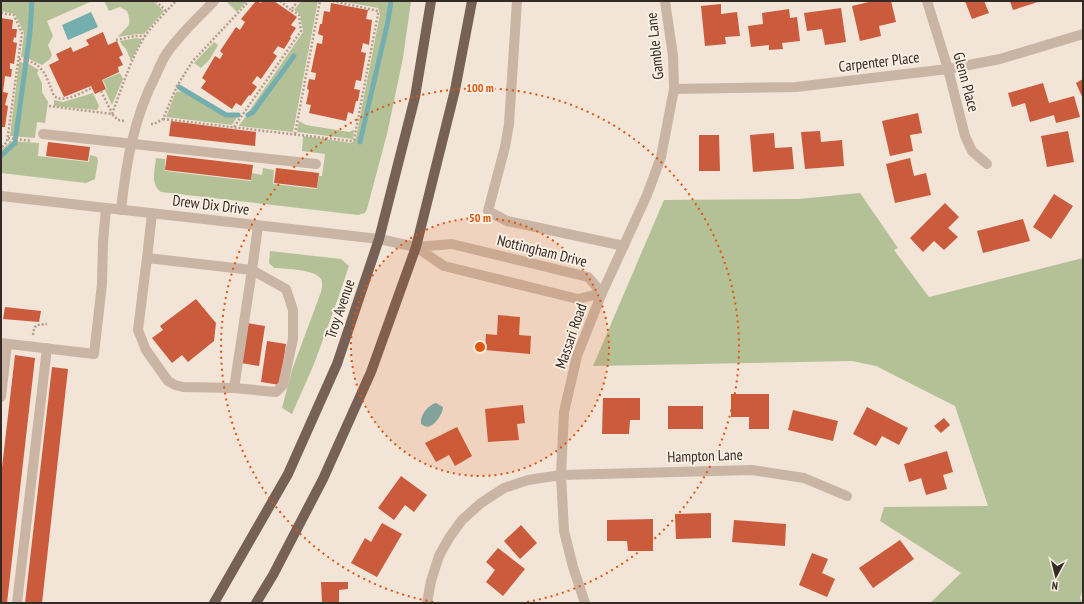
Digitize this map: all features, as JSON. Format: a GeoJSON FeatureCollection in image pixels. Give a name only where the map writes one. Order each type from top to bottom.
{"type":"FeatureCollection","features":[{"type":"Feature","properties":{"kind":"main road","name":"Troy Avenue"},"geometry":{"type":"LineString","coordinates":[[214,603],[288,474],[337,364],[379,239],[415,97],[430,1]]}},
{"type":"Feature","properties":{"kind":"main road"},"geometry":{"type":"LineString","coordinates":[[256,603],[273,575],[323,479],[368,379],[416,247],[455,90],[472,1]]}},
{"type":"Feature","properties":{"kind":"street"},"geometry":{"type":"LineString","coordinates":[[121,210],[126,169],[137,123],[150,85],[166,54],[214,1]]}},
{"type":"Feature","properties":{"kind":"street"},"geometry":{"type":"LineString","coordinates":[[517,1],[509,124],[505,147],[488,212],[507,221],[624,246]]}},
{"type":"Feature","properties":{"kind":"street","name":"Gamble Lane"},"geometry":{"type":"LineString","coordinates":[[665,1],[673,56],[674,89]]}},
{"type":"Feature","properties":{"kind":"street","name":"Glenn Place"},"geometry":{"type":"LineString","coordinates":[[927,1],[948,69],[965,136],[972,151],[988,164]]}},
{"type":"Feature","properties":{"kind":"street","name":"Carpenter Place"},"geometry":{"type":"LineString","coordinates":[[674,89],[796,87],[948,69],[1000,59],[1083,34]]}},
{"type":"Feature","properties":{"kind":"street","name":"Massari Road"},"geometry":{"type":"LineString","coordinates":[[585,603],[573,567],[564,531],[561,475],[564,412],[577,356],[602,293],[647,195],[661,157],[674,89]]}},
{"type":"Feature","properties":{"kind":"street"},"geometry":{"type":"LineString","coordinates":[[43,134],[316,164]]}},
{"type":"Feature","properties":{"kind":"street","name":"Drew Dix Drive"},"geometry":{"type":"LineString","coordinates":[[1,196],[379,239],[416,247]]}},
{"type":"Feature","properties":{"kind":"street"},"geometry":{"type":"LineString","coordinates":[[1,397],[4,344],[94,354],[102,284],[103,242],[106,208]]}},
{"type":"Feature","properties":{"kind":"street"},"geometry":{"type":"LineString","coordinates":[[147,258],[252,270],[286,289],[293,310],[292,339],[283,385],[276,392],[234,388],[183,386],[175,385],[168,381],[146,350],[138,330],[152,213]]}},
{"type":"Feature","properties":{"kind":"street"},"geometry":{"type":"LineString","coordinates":[[234,388],[258,226]]}},
{"type":"Feature","properties":{"kind":"street","name":"Nottingham Drive"},"geometry":{"type":"LineString","coordinates":[[416,247],[452,244],[588,277],[602,293]]}},
{"type":"Feature","properties":{"kind":"street"},"geometry":{"type":"LineString","coordinates":[[416,247],[444,266],[452,268],[578,299],[602,293]]}},
{"type":"Feature","properties":{"kind":"street"},"geometry":{"type":"LineString","coordinates":[[17,603],[47,348]]}},
{"type":"Feature","properties":{"kind":"street","name":"Hampton Lane"},"geometry":{"type":"LineString","coordinates":[[426,603],[439,556],[449,538],[462,520],[481,503],[504,488],[528,480],[561,475],[752,470],[804,478],[846,496]]}},
{"type":"Feature","properties":{"kind":"path"},"geometry":{"type":"LineString","coordinates":[[156,1],[166,11]]}},
{"type":"Feature","properties":{"kind":"path"},"geometry":{"type":"LineString","coordinates":[[112,114],[127,72],[145,36],[176,1]]}},
{"type":"Feature","properties":{"kind":"path"},"geometry":{"type":"LineString","coordinates":[[250,1],[192,62],[177,86],[163,119],[354,140],[378,11],[333,1]]}},
{"type":"Feature","properties":{"kind":"path"},"geometry":{"type":"LineString","coordinates":[[234,127],[301,31],[299,15],[280,1]]}},
{"type":"Feature","properties":{"kind":"path"},"geometry":{"type":"LineString","coordinates":[[291,10],[298,1]]}},
{"type":"Feature","properties":{"kind":"path"},"geometry":{"type":"LineString","coordinates":[[295,134],[320,1]]}},
{"type":"Feature","properties":{"kind":"path"},"geometry":{"type":"LineString","coordinates":[[1,13],[14,15],[22,33],[8,138],[7,142],[1,148]]}},
{"type":"Feature","properties":{"kind":"path"},"geometry":{"type":"LineString","coordinates":[[116,40],[135,36],[145,36]]}},
{"type":"Feature","properties":{"kind":"path"},"geometry":{"type":"LineString","coordinates":[[19,59],[29,61],[40,67],[44,72],[54,96],[57,98],[64,99],[92,88]]}},
{"type":"Feature","properties":{"kind":"path"},"geometry":{"type":"LineString","coordinates":[[101,91],[112,114],[118,120],[137,123]]}},
{"type":"Feature","properties":{"kind":"path"},"geometry":{"type":"LineString","coordinates":[[49,106],[112,114]]}},
{"type":"Feature","properties":{"kind":"path"},"geometry":{"type":"LineString","coordinates":[[8,138],[18,140]]}},
{"type":"Feature","properties":{"kind":"green space"},"geometry":{"type":"Polygon","coordinates":[[[1,1],[92,1],[47,21],[53,36],[48,45],[52,55],[50,59],[42,65],[21,57],[24,33],[15,14],[1,11],[1,1]]]}},
{"type":"Feature","properties":{"kind":"green space"},"geometry":{"type":"Polygon","coordinates":[[[104,1],[153,1],[164,11],[144,34],[118,37],[128,26],[129,16],[127,11],[120,7],[109,11],[104,1]]]}},
{"type":"Feature","properties":{"kind":"green space"},"geometry":{"type":"Polygon","coordinates":[[[247,1],[237,12],[227,2],[247,1]]]}},
{"type":"Feature","properties":{"kind":"green space"},"geometry":{"type":"Polygon","coordinates":[[[301,1],[318,1],[293,132],[239,126],[303,32],[300,14],[294,10],[301,1]]]}},
{"type":"Feature","properties":{"kind":"green space"},"geometry":{"type":"Polygon","coordinates":[[[340,1],[411,1],[403,58],[387,134],[365,213],[358,215],[161,192],[155,185],[154,181],[156,158],[165,159],[165,171],[251,181],[252,173],[262,175],[263,168],[274,170],[273,184],[317,189],[319,176],[322,176],[325,154],[302,151],[303,136],[351,143],[356,138],[380,14],[378,8],[340,1]]]}},
{"type":"Feature","properties":{"kind":"green space"},"geometry":{"type":"Polygon","coordinates":[[[136,38],[142,39],[131,61],[126,49],[120,41],[136,38]]]}},
{"type":"Feature","properties":{"kind":"green space"},"geometry":{"type":"Polygon","coordinates":[[[214,42],[218,45],[210,59],[201,68],[194,63],[214,42]]]}},
{"type":"Feature","properties":{"kind":"green space"},"geometry":{"type":"Polygon","coordinates":[[[19,62],[27,63],[39,70],[37,73],[42,83],[42,92],[48,102],[45,123],[37,122],[35,138],[10,136],[19,62]]]}},
{"type":"Feature","properties":{"kind":"green space"},"geometry":{"type":"Polygon","coordinates":[[[120,73],[123,79],[112,105],[105,90],[107,89],[103,80],[120,73]]]}},
{"type":"Feature","properties":{"kind":"green space"},"geometry":{"type":"Polygon","coordinates":[[[183,91],[227,117],[237,117],[232,125],[166,117],[176,92],[183,91]]]}},
{"type":"Feature","properties":{"kind":"green space"},"geometry":{"type":"Polygon","coordinates":[[[93,93],[99,106],[97,110],[54,106],[54,100],[63,102],[93,93]]]}},
{"type":"Feature","properties":{"kind":"green space"},"geometry":{"type":"Polygon","coordinates":[[[299,121],[306,125],[349,132],[354,130],[353,139],[297,132],[299,121]]]}},
{"type":"Feature","properties":{"kind":"green space"},"geometry":{"type":"Polygon","coordinates":[[[9,141],[39,143],[38,156],[89,162],[90,155],[97,157],[98,161],[95,179],[86,183],[1,173],[1,150],[9,143],[9,141]]]}},
{"type":"Feature","properties":{"kind":"green space"},"geometry":{"type":"Polygon","coordinates":[[[860,193],[898,248],[894,250],[929,297],[1083,258],[1083,589],[1080,598],[1082,603],[930,603],[961,573],[880,521],[884,507],[988,506],[955,406],[876,366],[852,361],[593,366],[664,200],[799,199],[860,193]]]}},
{"type":"Feature","properties":{"kind":"green space"},"geometry":{"type":"Polygon","coordinates":[[[270,251],[341,259],[349,266],[314,364],[292,414],[282,408],[292,370],[321,292],[322,282],[318,276],[307,271],[274,268],[269,263],[270,251]]]}},
{"type":"Feature","properties":{"kind":"water"},"geometry":{"type":"Polygon","coordinates":[[[91,12],[98,27],[68,40],[62,25],[91,12]]]}},
{"type":"Feature","properties":{"kind":"water"},"geometry":{"type":"Polygon","coordinates":[[[436,403],[443,407],[437,421],[428,427],[421,424],[425,411],[436,403]]]}},
{"type":"Feature","properties":{"kind":"building"},"geometry":{"type":"Polygon","coordinates":[[[256,1],[261,3],[262,1],[274,1],[297,17],[291,25],[296,28],[284,49],[278,46],[273,53],[277,56],[261,79],[257,76],[252,83],[257,87],[250,96],[249,95],[241,106],[236,103],[232,109],[201,88],[206,81],[202,78],[215,56],[220,59],[223,54],[220,51],[236,27],[240,30],[245,22],[241,19],[256,1]]]}},
{"type":"Feature","properties":{"kind":"building"},"geometry":{"type":"Polygon","coordinates":[[[873,1],[891,1],[896,22],[879,26],[881,36],[860,41],[852,6],[873,1]]]}},
{"type":"Feature","properties":{"kind":"building"},"geometry":{"type":"Polygon","coordinates":[[[965,1],[984,1],[989,13],[972,19],[965,1]]]}},
{"type":"Feature","properties":{"kind":"building"},"geometry":{"type":"Polygon","coordinates":[[[1010,1],[1041,1],[1013,10],[1010,1]]]}},
{"type":"Feature","properties":{"kind":"building"},"geometry":{"type":"Polygon","coordinates":[[[331,3],[368,10],[366,19],[372,20],[369,45],[363,43],[361,52],[366,53],[361,81],[356,80],[354,89],[360,90],[358,101],[356,101],[353,114],[348,112],[346,121],[309,113],[311,105],[306,104],[309,90],[307,89],[309,79],[315,80],[316,73],[311,72],[317,43],[322,44],[323,36],[318,34],[320,24],[322,24],[324,11],[330,12],[331,3]]]}},
{"type":"Feature","properties":{"kind":"building"},"geometry":{"type":"Polygon","coordinates":[[[721,4],[721,14],[737,12],[740,36],[725,37],[726,44],[705,46],[701,6],[721,4]]]}},
{"type":"Feature","properties":{"kind":"building"},"geometry":{"type":"Polygon","coordinates":[[[841,8],[846,42],[825,45],[822,29],[807,31],[804,13],[841,8]]]}},
{"type":"Feature","properties":{"kind":"building"},"geometry":{"type":"Polygon","coordinates":[[[789,9],[790,18],[797,17],[800,41],[782,43],[783,49],[769,50],[769,45],[751,47],[748,26],[763,24],[762,13],[789,9]]]}},
{"type":"Feature","properties":{"kind":"building"},"geometry":{"type":"Polygon","coordinates":[[[1,18],[13,20],[12,29],[17,29],[16,38],[14,37],[13,42],[17,43],[14,64],[10,63],[10,69],[12,69],[11,77],[5,76],[3,92],[8,93],[5,105],[8,106],[5,127],[1,127],[1,18]]]}},
{"type":"Feature","properties":{"kind":"building"},"geometry":{"type":"Polygon","coordinates":[[[103,32],[108,45],[117,41],[123,55],[119,57],[123,65],[118,67],[119,72],[102,80],[106,89],[95,94],[91,86],[64,97],[49,65],[59,60],[56,54],[71,47],[73,52],[89,45],[86,40],[103,32]]]}},
{"type":"Feature","properties":{"kind":"building"},"geometry":{"type":"Polygon","coordinates":[[[1083,79],[1083,99],[1076,83],[1083,79]]]}},
{"type":"Feature","properties":{"kind":"building"},"geometry":{"type":"Polygon","coordinates":[[[1043,83],[1049,103],[1074,96],[1080,117],[1056,123],[1054,115],[1030,122],[1025,103],[1012,107],[1008,93],[1043,83]]]}},
{"type":"Feature","properties":{"kind":"building"},"geometry":{"type":"Polygon","coordinates":[[[918,113],[922,133],[910,135],[913,151],[890,156],[882,121],[918,113]]]}},
{"type":"Feature","properties":{"kind":"building"},"geometry":{"type":"Polygon","coordinates":[[[171,121],[256,132],[255,146],[169,136],[171,121]]]}},
{"type":"Feature","properties":{"kind":"building"},"geometry":{"type":"Polygon","coordinates":[[[820,131],[821,142],[842,140],[844,166],[805,169],[801,132],[820,131]]]}},
{"type":"Feature","properties":{"kind":"building"},"geometry":{"type":"Polygon","coordinates":[[[1068,131],[1074,162],[1047,167],[1041,136],[1068,131]]]}},
{"type":"Feature","properties":{"kind":"building"},"geometry":{"type":"Polygon","coordinates":[[[774,133],[775,148],[792,147],[794,169],[753,172],[750,135],[774,133]]]}},
{"type":"Feature","properties":{"kind":"building"},"geometry":{"type":"Polygon","coordinates":[[[699,135],[719,135],[720,171],[699,171],[699,135]]]}},
{"type":"Feature","properties":{"kind":"building"},"geometry":{"type":"Polygon","coordinates":[[[48,142],[90,147],[88,161],[46,156],[48,142]]]}},
{"type":"Feature","properties":{"kind":"building"},"geometry":{"type":"Polygon","coordinates":[[[167,155],[253,165],[251,180],[165,170],[167,155]]]}},
{"type":"Feature","properties":{"kind":"building"},"geometry":{"type":"Polygon","coordinates":[[[910,158],[914,176],[926,173],[931,195],[895,203],[886,164],[910,158]]]}},
{"type":"Feature","properties":{"kind":"building"},"geometry":{"type":"Polygon","coordinates":[[[276,168],[319,173],[317,188],[274,183],[276,168]]]}},
{"type":"Feature","properties":{"kind":"building"},"geometry":{"type":"Polygon","coordinates":[[[1054,194],[1073,206],[1051,239],[1033,227],[1054,194]]]}},
{"type":"Feature","properties":{"kind":"building"},"geometry":{"type":"Polygon","coordinates":[[[945,203],[959,217],[948,228],[958,237],[944,250],[934,241],[923,252],[910,238],[945,203]]]}},
{"type":"Feature","properties":{"kind":"building"},"geometry":{"type":"Polygon","coordinates":[[[1023,219],[1030,241],[983,253],[977,231],[1023,219]]]}},
{"type":"Feature","properties":{"kind":"building"},"geometry":{"type":"Polygon","coordinates":[[[196,299],[216,323],[214,341],[188,362],[182,355],[172,363],[152,338],[163,330],[160,326],[196,299]]]}},
{"type":"Feature","properties":{"kind":"building"},"geometry":{"type":"Polygon","coordinates":[[[5,307],[41,311],[39,322],[3,319],[5,307]]]}},
{"type":"Feature","properties":{"kind":"building"},"geometry":{"type":"Polygon","coordinates":[[[498,315],[520,317],[519,335],[531,336],[530,354],[485,350],[486,334],[497,335],[498,315]]]}},
{"type":"Feature","properties":{"kind":"building"},"geometry":{"type":"Polygon","coordinates":[[[247,323],[265,326],[259,366],[241,363],[247,323]]]}},
{"type":"Feature","properties":{"kind":"building"},"geometry":{"type":"Polygon","coordinates":[[[267,341],[286,344],[280,385],[261,382],[267,341]]]}},
{"type":"Feature","properties":{"kind":"building"},"geometry":{"type":"Polygon","coordinates":[[[15,355],[35,358],[7,603],[1,603],[1,476],[15,355]]]}},
{"type":"Feature","properties":{"kind":"building"},"geometry":{"type":"Polygon","coordinates":[[[52,367],[68,369],[42,603],[25,603],[52,367]]]}},
{"type":"Feature","properties":{"kind":"building"},"geometry":{"type":"Polygon","coordinates":[[[731,394],[769,394],[769,429],[749,429],[749,417],[731,417],[731,394]]]}},
{"type":"Feature","properties":{"kind":"building"},"geometry":{"type":"Polygon","coordinates":[[[603,398],[640,398],[640,420],[630,420],[629,434],[602,434],[603,398]]]}},
{"type":"Feature","properties":{"kind":"building"},"geometry":{"type":"Polygon","coordinates":[[[523,405],[525,423],[517,424],[519,440],[488,442],[485,409],[523,405]]]}},
{"type":"Feature","properties":{"kind":"building"},"geometry":{"type":"Polygon","coordinates":[[[668,406],[703,406],[703,429],[668,429],[668,406]]]}},
{"type":"Feature","properties":{"kind":"building"},"geometry":{"type":"Polygon","coordinates":[[[867,407],[908,428],[899,445],[882,436],[876,446],[853,434],[867,407]]]}},
{"type":"Feature","properties":{"kind":"building"},"geometry":{"type":"Polygon","coordinates":[[[793,410],[838,421],[833,441],[788,430],[793,410]]]}},
{"type":"Feature","properties":{"kind":"building"},"geometry":{"type":"Polygon","coordinates":[[[944,418],[950,425],[941,433],[934,426],[944,418]]]}},
{"type":"Feature","properties":{"kind":"building"},"geometry":{"type":"Polygon","coordinates":[[[457,427],[472,456],[455,466],[449,455],[436,462],[425,443],[457,427]]]}},
{"type":"Feature","properties":{"kind":"building"},"geometry":{"type":"Polygon","coordinates":[[[947,451],[953,472],[943,475],[947,489],[926,495],[921,478],[909,482],[904,464],[947,451]]]}},
{"type":"Feature","properties":{"kind":"building"},"geometry":{"type":"Polygon","coordinates":[[[401,476],[427,495],[414,512],[405,505],[394,520],[378,508],[401,476]]]}},
{"type":"Feature","properties":{"kind":"building"},"geometry":{"type":"Polygon","coordinates":[[[711,513],[711,538],[676,539],[675,514],[711,513]]]}},
{"type":"Feature","properties":{"kind":"building"},"geometry":{"type":"Polygon","coordinates":[[[653,519],[653,551],[628,551],[627,541],[607,541],[607,520],[653,519]]]}},
{"type":"Feature","properties":{"kind":"building"},"geometry":{"type":"Polygon","coordinates":[[[734,520],[786,524],[785,546],[732,542],[734,520]]]}},
{"type":"Feature","properties":{"kind":"building"},"geometry":{"type":"Polygon","coordinates":[[[382,523],[402,534],[377,577],[351,563],[365,538],[371,542],[382,523]]]}},
{"type":"Feature","properties":{"kind":"building"},"geometry":{"type":"Polygon","coordinates":[[[521,525],[537,543],[520,559],[504,541],[521,525]]]}},
{"type":"Feature","properties":{"kind":"building"},"geometry":{"type":"Polygon","coordinates":[[[900,540],[914,559],[873,588],[859,568],[900,540]]]}},
{"type":"Feature","properties":{"kind":"building"},"geometry":{"type":"Polygon","coordinates":[[[498,548],[525,569],[503,596],[486,582],[495,570],[486,562],[498,548]]]}},
{"type":"Feature","properties":{"kind":"building"},"geometry":{"type":"Polygon","coordinates":[[[812,553],[828,559],[822,573],[835,579],[827,597],[799,585],[812,553]]]}},
{"type":"Feature","properties":{"kind":"building"},"geometry":{"type":"Polygon","coordinates":[[[321,582],[348,582],[348,589],[339,590],[339,603],[322,603],[321,582]]]}},
{"type":"Feature","properties":{"kind":"waterway"},"geometry":{"type":"LineString","coordinates":[[1,156],[15,143],[30,32],[32,1]]}},
{"type":"Feature","properties":{"kind":"waterway"},"geometry":{"type":"LineString","coordinates":[[360,142],[388,21],[391,1]]}},
{"type":"Feature","properties":{"kind":"waterway"},"geometry":{"type":"LineString","coordinates":[[248,115],[253,112],[294,56]]}},
{"type":"Feature","properties":{"kind":"waterway"},"geometry":{"type":"LineString","coordinates":[[179,87],[226,115],[238,115]]}}]}
